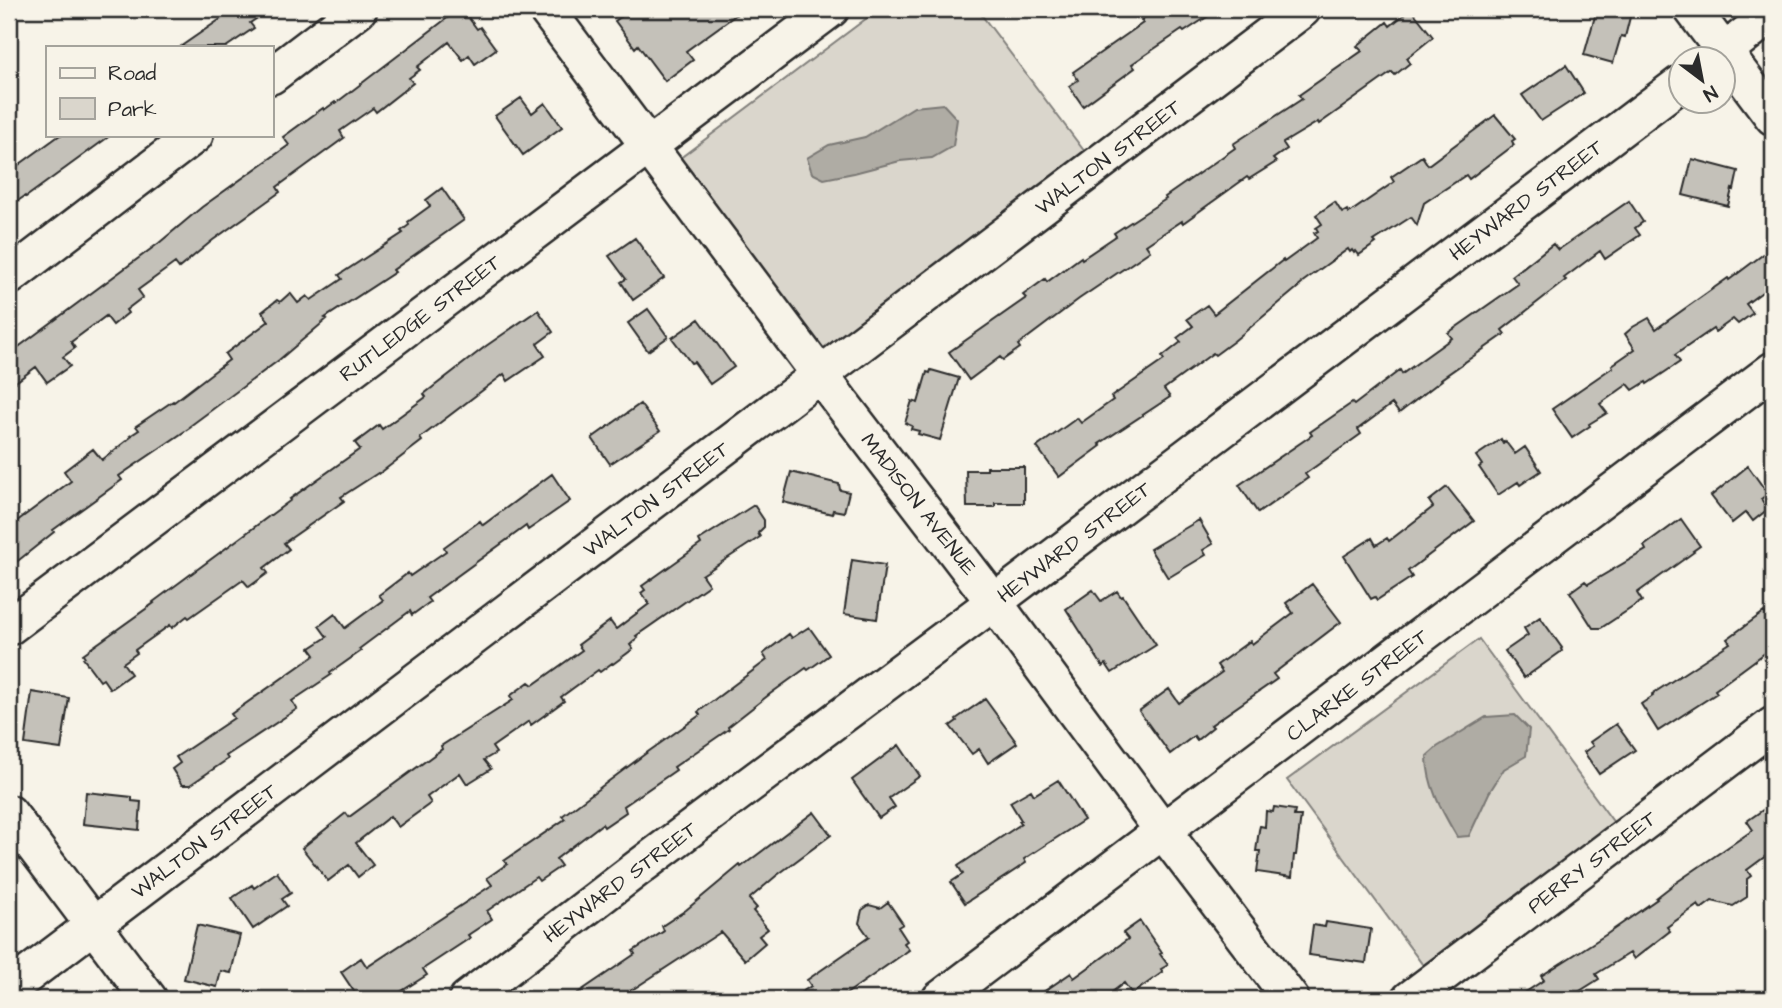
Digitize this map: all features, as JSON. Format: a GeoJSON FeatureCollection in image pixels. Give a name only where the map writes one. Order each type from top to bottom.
{"type":"FeatureCollection","features":[{"type":"Feature","properties":{"kind":"street"},"geometry":{"type":"LineString","coordinates":[[273,74],[359,9]]}},
{"type":"Feature","properties":{"kind":"street","name":"MADISON AVENUE"},"geometry":{"type":"LineString","coordinates":[[546,9],[1292,999]]}},
{"type":"Feature","properties":{"kind":"street","name":"RUTLEDGE STREET"},"geometry":{"type":"LineString","coordinates":[[9,627],[831,9]]}},
{"type":"Feature","properties":{"kind":"street","name":"WALTON STREET"},"geometry":{"type":"LineString","coordinates":[[9,989],[1303,9]]}},
{"type":"Feature","properties":{"kind":"street"},"geometry":{"type":"LineString","coordinates":[[1692,9],[1714,46]]}},
{"type":"Feature","properties":{"kind":"street"},"geometry":{"type":"LineString","coordinates":[[1731,46],[1773,13]]}},
{"type":"Feature","properties":{"kind":"street"},"geometry":{"type":"LineString","coordinates":[[1736,75],[1773,117]]}},
{"type":"Feature","properties":{"kind":"street","name":"HEYWARD STREET"},"geometry":{"type":"LineString","coordinates":[[467,999],[1666,95]]}},
{"type":"Feature","properties":{"kind":"street"},"geometry":{"type":"LineString","coordinates":[[9,277],[194,136]]}},
{"type":"Feature","properties":{"kind":"street","name":"CLARKE STREET"},"geometry":{"type":"LineString","coordinates":[[940,999],[1773,370]]}},
{"type":"Feature","properties":{"kind":"street","name":"PERRY STREET"},"geometry":{"type":"LineString","coordinates":[[1410,999],[1773,724]]}},
{"type":"Feature","properties":{"kind":"street"},"geometry":{"type":"LineString","coordinates":[[9,813],[149,999]]}},
{"type":"Feature","properties":{"kind":"green space"},"geometry":{"type":"Polygon","coordinates":[[[879,9],[977,9],[1088,156],[825,354],[679,159],[879,9]]]}},
{"type":"Feature","properties":{"kind":"green space"},"geometry":{"type":"Polygon","coordinates":[[[1479,639],[1620,831],[1428,972],[1287,780],[1479,639]]]}},
{"type":"Feature","properties":{"kind":"shaded area"},"geometry":{"type":"Polygon","coordinates":[[[943,104],[957,119],[953,146],[932,158],[900,161],[824,179],[812,173],[807,158],[829,145],[865,137],[914,107],[943,104]]]}},
{"type":"Feature","properties":{"kind":"shaded area"},"geometry":{"type":"Polygon","coordinates":[[[1515,715],[1529,729],[1526,756],[1504,769],[1489,793],[1469,836],[1457,837],[1433,788],[1427,756],[1486,717],[1515,715]]]}},
{"type":"Feature","properties":{"kind":"building"},"geometry":{"type":"Polygon","coordinates":[[[235,9],[271,9],[250,23],[254,28],[227,46],[181,46],[235,9]]]}},
{"type":"Feature","properties":{"kind":"building"},"geometry":{"type":"Polygon","coordinates":[[[462,9],[477,29],[480,27],[496,49],[475,64],[469,55],[463,60],[449,42],[417,67],[420,70],[409,78],[413,83],[376,112],[373,108],[340,131],[344,138],[277,187],[280,192],[179,268],[175,263],[138,290],[143,297],[113,325],[106,316],[71,342],[75,348],[63,357],[70,366],[47,382],[36,367],[9,387],[9,354],[159,243],[202,207],[289,145],[283,137],[323,108],[324,110],[336,103],[462,9]]]}},
{"type":"Feature","properties":{"kind":"building"},"geometry":{"type":"Polygon","coordinates":[[[632,9],[744,9],[686,51],[693,60],[665,81],[638,45],[635,48],[615,21],[632,9]]]}},
{"type":"Feature","properties":{"kind":"building"},"geometry":{"type":"Polygon","coordinates":[[[1157,9],[1219,9],[1132,64],[1135,68],[1083,106],[1069,86],[1078,80],[1073,72],[1143,23],[1141,20],[1157,9]]]}},
{"type":"Feature","properties":{"kind":"building"},"geometry":{"type":"Polygon","coordinates":[[[1411,9],[1433,37],[1407,58],[1410,63],[1395,75],[1392,72],[1319,124],[1318,122],[1283,143],[1287,149],[1273,159],[1276,162],[1249,179],[1247,177],[1183,223],[1182,221],[1146,245],[1150,251],[1079,299],[1018,345],[1020,348],[1003,360],[1000,357],[969,380],[949,352],[1026,298],[1023,295],[1045,279],[1047,282],[1116,236],[1114,233],[1235,148],[1233,144],[1302,99],[1299,95],[1362,51],[1357,46],[1387,22],[1390,26],[1411,9]]]}},
{"type":"Feature","properties":{"kind":"building"},"geometry":{"type":"Polygon","coordinates":[[[1597,9],[1616,9],[1631,13],[1625,37],[1621,36],[1613,63],[1584,55],[1597,9]]]}},
{"type":"Feature","properties":{"kind":"building"},"geometry":{"type":"Polygon","coordinates":[[[1566,65],[1584,93],[1541,121],[1522,95],[1566,65]]]}},
{"type":"Feature","properties":{"kind":"building"},"geometry":{"type":"Polygon","coordinates":[[[521,98],[532,113],[545,103],[562,127],[523,155],[495,116],[521,98]]]}},
{"type":"Feature","properties":{"kind":"building"},"geometry":{"type":"Polygon","coordinates":[[[1495,115],[1515,139],[1512,141],[1514,145],[1469,179],[1466,175],[1424,203],[1417,225],[1411,217],[1374,241],[1376,243],[1359,255],[1348,249],[1301,283],[1234,341],[1164,389],[1170,397],[1099,444],[1101,446],[1059,477],[1037,447],[1077,418],[1081,423],[1113,400],[1111,397],[1164,360],[1162,357],[1181,342],[1177,338],[1193,326],[1187,319],[1207,305],[1214,314],[1283,260],[1284,262],[1317,238],[1314,233],[1322,224],[1316,215],[1335,202],[1342,213],[1347,210],[1349,213],[1394,182],[1391,177],[1422,156],[1428,165],[1495,115]]]}},
{"type":"Feature","properties":{"kind":"building"},"geometry":{"type":"Polygon","coordinates":[[[59,136],[110,136],[9,207],[9,172],[59,136]]]}},
{"type":"Feature","properties":{"kind":"building"},"geometry":{"type":"Polygon","coordinates":[[[1692,159],[1738,171],[1728,206],[1683,195],[1692,159]]]}},
{"type":"Feature","properties":{"kind":"building"},"geometry":{"type":"Polygon","coordinates":[[[442,188],[464,220],[393,270],[395,272],[325,318],[327,319],[279,360],[191,427],[119,476],[122,480],[53,530],[54,532],[9,568],[9,527],[71,481],[64,471],[93,449],[102,460],[139,430],[136,426],[174,402],[229,360],[225,354],[269,321],[262,312],[277,300],[280,302],[290,293],[298,303],[307,296],[311,300],[342,279],[339,275],[403,233],[401,231],[409,225],[408,222],[430,206],[426,200],[442,188]]]}},
{"type":"Feature","properties":{"kind":"building"},"geometry":{"type":"Polygon","coordinates":[[[1629,201],[1643,222],[1635,228],[1640,235],[1605,259],[1600,251],[1502,330],[1505,334],[1441,379],[1399,413],[1392,404],[1358,429],[1361,434],[1305,474],[1308,478],[1258,513],[1239,485],[1312,435],[1310,432],[1352,403],[1354,405],[1400,370],[1402,374],[1452,338],[1448,333],[1518,284],[1512,276],[1553,244],[1558,250],[1629,201]]]}},
{"type":"Feature","properties":{"kind":"building"},"geometry":{"type":"Polygon","coordinates":[[[635,238],[664,278],[633,300],[621,282],[626,279],[609,256],[635,238]]]}},
{"type":"Feature","properties":{"kind":"building"},"geometry":{"type":"Polygon","coordinates":[[[1773,247],[1773,284],[1746,304],[1753,313],[1738,324],[1733,319],[1715,332],[1713,329],[1675,355],[1680,362],[1647,384],[1646,382],[1633,390],[1628,384],[1600,404],[1607,413],[1572,438],[1552,409],[1635,349],[1625,334],[1649,318],[1656,329],[1773,247]]]}},
{"type":"Feature","properties":{"kind":"building"},"geometry":{"type":"Polygon","coordinates":[[[648,309],[668,337],[648,351],[628,323],[648,309]]]}},
{"type":"Feature","properties":{"kind":"building"},"geometry":{"type":"Polygon","coordinates":[[[538,310],[553,332],[537,344],[545,356],[508,381],[504,374],[420,438],[422,441],[379,474],[341,497],[344,501],[284,543],[289,549],[264,568],[268,573],[249,587],[243,580],[189,618],[187,616],[172,628],[170,625],[135,650],[137,653],[123,663],[131,674],[110,689],[103,679],[100,681],[83,658],[83,654],[360,449],[355,443],[379,425],[382,429],[426,397],[424,394],[486,346],[538,310]]]}},
{"type":"Feature","properties":{"kind":"building"},"geometry":{"type":"Polygon","coordinates":[[[699,319],[734,367],[710,384],[672,338],[699,319]]]}},
{"type":"Feature","properties":{"kind":"building"},"geometry":{"type":"Polygon","coordinates":[[[931,370],[959,378],[940,440],[918,434],[919,431],[911,429],[912,426],[905,423],[912,401],[918,403],[927,372],[930,373],[931,370]]]}},
{"type":"Feature","properties":{"kind":"building"},"geometry":{"type":"Polygon","coordinates":[[[640,404],[660,431],[610,464],[592,438],[640,404]]]}},
{"type":"Feature","properties":{"kind":"building"},"geometry":{"type":"Polygon","coordinates":[[[1501,439],[1515,454],[1525,447],[1541,471],[1498,495],[1479,467],[1482,465],[1476,456],[1501,439]]]}},
{"type":"Feature","properties":{"kind":"building"},"geometry":{"type":"Polygon","coordinates":[[[1748,466],[1768,494],[1761,499],[1768,509],[1753,521],[1746,512],[1732,523],[1711,496],[1748,466]]]}},
{"type":"Feature","properties":{"kind":"building"},"geometry":{"type":"Polygon","coordinates":[[[987,467],[1024,467],[1024,503],[967,507],[966,470],[987,470],[987,467]]]}},
{"type":"Feature","properties":{"kind":"building"},"geometry":{"type":"Polygon","coordinates":[[[791,472],[839,484],[840,490],[849,492],[844,512],[833,510],[832,514],[783,502],[791,472]]]}},
{"type":"Feature","properties":{"kind":"building"},"geometry":{"type":"Polygon","coordinates":[[[552,474],[570,501],[528,530],[526,526],[427,598],[430,602],[412,615],[410,611],[359,649],[361,651],[330,673],[331,675],[292,701],[297,709],[226,756],[228,759],[190,785],[182,785],[172,769],[180,763],[176,757],[234,718],[231,714],[315,655],[310,648],[327,637],[319,626],[335,614],[345,628],[383,600],[379,595],[408,573],[410,576],[446,551],[444,547],[480,521],[483,525],[552,474]]]}},
{"type":"Feature","properties":{"kind":"building"},"geometry":{"type":"Polygon","coordinates":[[[1447,487],[1474,521],[1408,571],[1412,577],[1377,600],[1375,597],[1371,599],[1344,556],[1372,538],[1376,545],[1387,538],[1389,541],[1433,507],[1429,501],[1447,487]]]}},
{"type":"Feature","properties":{"kind":"building"},"geometry":{"type":"Polygon","coordinates":[[[754,505],[764,520],[764,527],[758,533],[760,537],[702,575],[709,585],[636,636],[638,638],[630,645],[633,649],[561,697],[564,701],[531,725],[529,721],[492,747],[496,753],[484,760],[491,769],[467,784],[460,773],[427,797],[431,803],[398,827],[390,816],[356,843],[373,865],[358,877],[349,865],[328,881],[302,848],[346,813],[349,817],[442,749],[441,746],[513,700],[510,696],[529,682],[533,685],[582,650],[578,645],[610,621],[616,629],[649,604],[641,593],[645,590],[642,586],[701,544],[699,540],[754,505]]]}},
{"type":"Feature","properties":{"kind":"building"},"geometry":{"type":"Polygon","coordinates":[[[1681,519],[1700,546],[1637,593],[1642,601],[1601,628],[1593,628],[1570,592],[1585,581],[1588,584],[1646,550],[1644,546],[1681,519]]]}},
{"type":"Feature","properties":{"kind":"building"},"geometry":{"type":"Polygon","coordinates":[[[1199,520],[1213,544],[1203,550],[1206,555],[1168,578],[1150,549],[1199,520]]]}},
{"type":"Feature","properties":{"kind":"building"},"geometry":{"type":"Polygon","coordinates":[[[852,560],[885,565],[877,619],[844,614],[852,560]]]}},
{"type":"Feature","properties":{"kind":"building"},"geometry":{"type":"Polygon","coordinates":[[[1312,584],[1341,622],[1273,674],[1277,679],[1211,725],[1213,727],[1197,740],[1194,736],[1170,754],[1139,711],[1169,689],[1179,703],[1222,672],[1217,665],[1250,641],[1252,644],[1293,613],[1286,603],[1312,584]]]}},
{"type":"Feature","properties":{"kind":"building"},"geometry":{"type":"Polygon","coordinates":[[[1093,590],[1101,601],[1117,591],[1123,596],[1156,645],[1112,673],[1106,664],[1103,667],[1066,609],[1093,590]]]}},
{"type":"Feature","properties":{"kind":"building"},"geometry":{"type":"Polygon","coordinates":[[[1764,612],[1773,624],[1773,647],[1715,690],[1717,693],[1658,731],[1641,704],[1730,643],[1727,639],[1764,612]]]}},
{"type":"Feature","properties":{"kind":"building"},"geometry":{"type":"Polygon","coordinates":[[[1540,617],[1562,651],[1524,678],[1505,651],[1528,635],[1524,628],[1540,617]]]}},
{"type":"Feature","properties":{"kind":"building"},"geometry":{"type":"Polygon","coordinates":[[[809,627],[829,655],[770,694],[728,727],[729,729],[674,767],[676,770],[624,806],[626,812],[604,827],[602,824],[556,859],[561,866],[539,881],[536,877],[487,911],[492,919],[468,935],[470,938],[423,969],[427,975],[389,999],[359,999],[341,972],[361,958],[367,967],[492,885],[487,878],[507,864],[504,861],[565,819],[562,816],[700,715],[698,712],[767,660],[763,654],[789,634],[792,638],[809,627]]]}},
{"type":"Feature","properties":{"kind":"building"},"geometry":{"type":"Polygon","coordinates":[[[32,692],[69,698],[61,749],[25,744],[32,692]]]}},
{"type":"Feature","properties":{"kind":"building"},"geometry":{"type":"Polygon","coordinates":[[[985,699],[1017,743],[988,763],[979,749],[972,754],[950,726],[985,699]]]}},
{"type":"Feature","properties":{"kind":"building"},"geometry":{"type":"Polygon","coordinates":[[[1616,724],[1635,750],[1599,774],[1584,752],[1593,746],[1590,742],[1616,724]]]}},
{"type":"Feature","properties":{"kind":"building"},"geometry":{"type":"Polygon","coordinates":[[[899,745],[920,776],[889,798],[895,807],[879,818],[852,780],[899,745]]]}},
{"type":"Feature","properties":{"kind":"building"},"geometry":{"type":"Polygon","coordinates":[[[1058,780],[1084,820],[1024,859],[1026,863],[965,903],[951,882],[963,874],[958,866],[1021,824],[1010,802],[1031,790],[1034,795],[1058,780]]]}},
{"type":"Feature","properties":{"kind":"building"},"geometry":{"type":"Polygon","coordinates":[[[86,792],[132,797],[132,801],[141,802],[139,830],[83,824],[86,792]]]}},
{"type":"Feature","properties":{"kind":"building"},"geometry":{"type":"Polygon","coordinates":[[[1773,803],[1773,858],[1770,853],[1747,870],[1751,876],[1747,879],[1747,897],[1733,906],[1712,901],[1701,909],[1698,905],[1667,927],[1670,931],[1634,959],[1630,953],[1596,974],[1599,979],[1567,999],[1515,999],[1544,980],[1541,976],[1607,934],[1753,830],[1747,821],[1773,803]]]}},
{"type":"Feature","properties":{"kind":"building"},"geometry":{"type":"Polygon","coordinates":[[[1274,807],[1295,810],[1294,816],[1301,816],[1292,877],[1257,872],[1260,851],[1256,851],[1260,826],[1265,827],[1266,811],[1273,812],[1274,807]]]}},
{"type":"Feature","properties":{"kind":"building"},"geometry":{"type":"Polygon","coordinates":[[[814,812],[831,835],[749,899],[757,908],[753,911],[768,929],[759,936],[765,943],[745,960],[721,932],[618,999],[569,999],[635,954],[633,951],[664,931],[662,926],[814,812]]]}},
{"type":"Feature","properties":{"kind":"building"},"geometry":{"type":"Polygon","coordinates":[[[277,872],[291,893],[282,899],[287,906],[253,929],[232,898],[252,885],[254,888],[277,872]]]}},
{"type":"Feature","properties":{"kind":"building"},"geometry":{"type":"Polygon","coordinates":[[[888,902],[903,924],[898,927],[909,950],[839,999],[791,999],[811,986],[807,980],[869,937],[859,923],[862,910],[869,905],[880,908],[888,902]]]}},
{"type":"Feature","properties":{"kind":"building"},"geometry":{"type":"Polygon","coordinates":[[[1140,921],[1168,965],[1161,969],[1163,972],[1132,994],[1124,983],[1103,999],[1033,999],[1071,973],[1074,978],[1128,939],[1123,933],[1140,921]]]}},
{"type":"Feature","properties":{"kind":"building"},"geometry":{"type":"Polygon","coordinates":[[[1326,922],[1371,929],[1366,963],[1309,955],[1313,925],[1325,927],[1326,922]]]}},
{"type":"Feature","properties":{"kind":"building"},"geometry":{"type":"Polygon","coordinates":[[[197,925],[240,935],[231,973],[221,971],[217,987],[184,979],[197,925]]]}}]}
